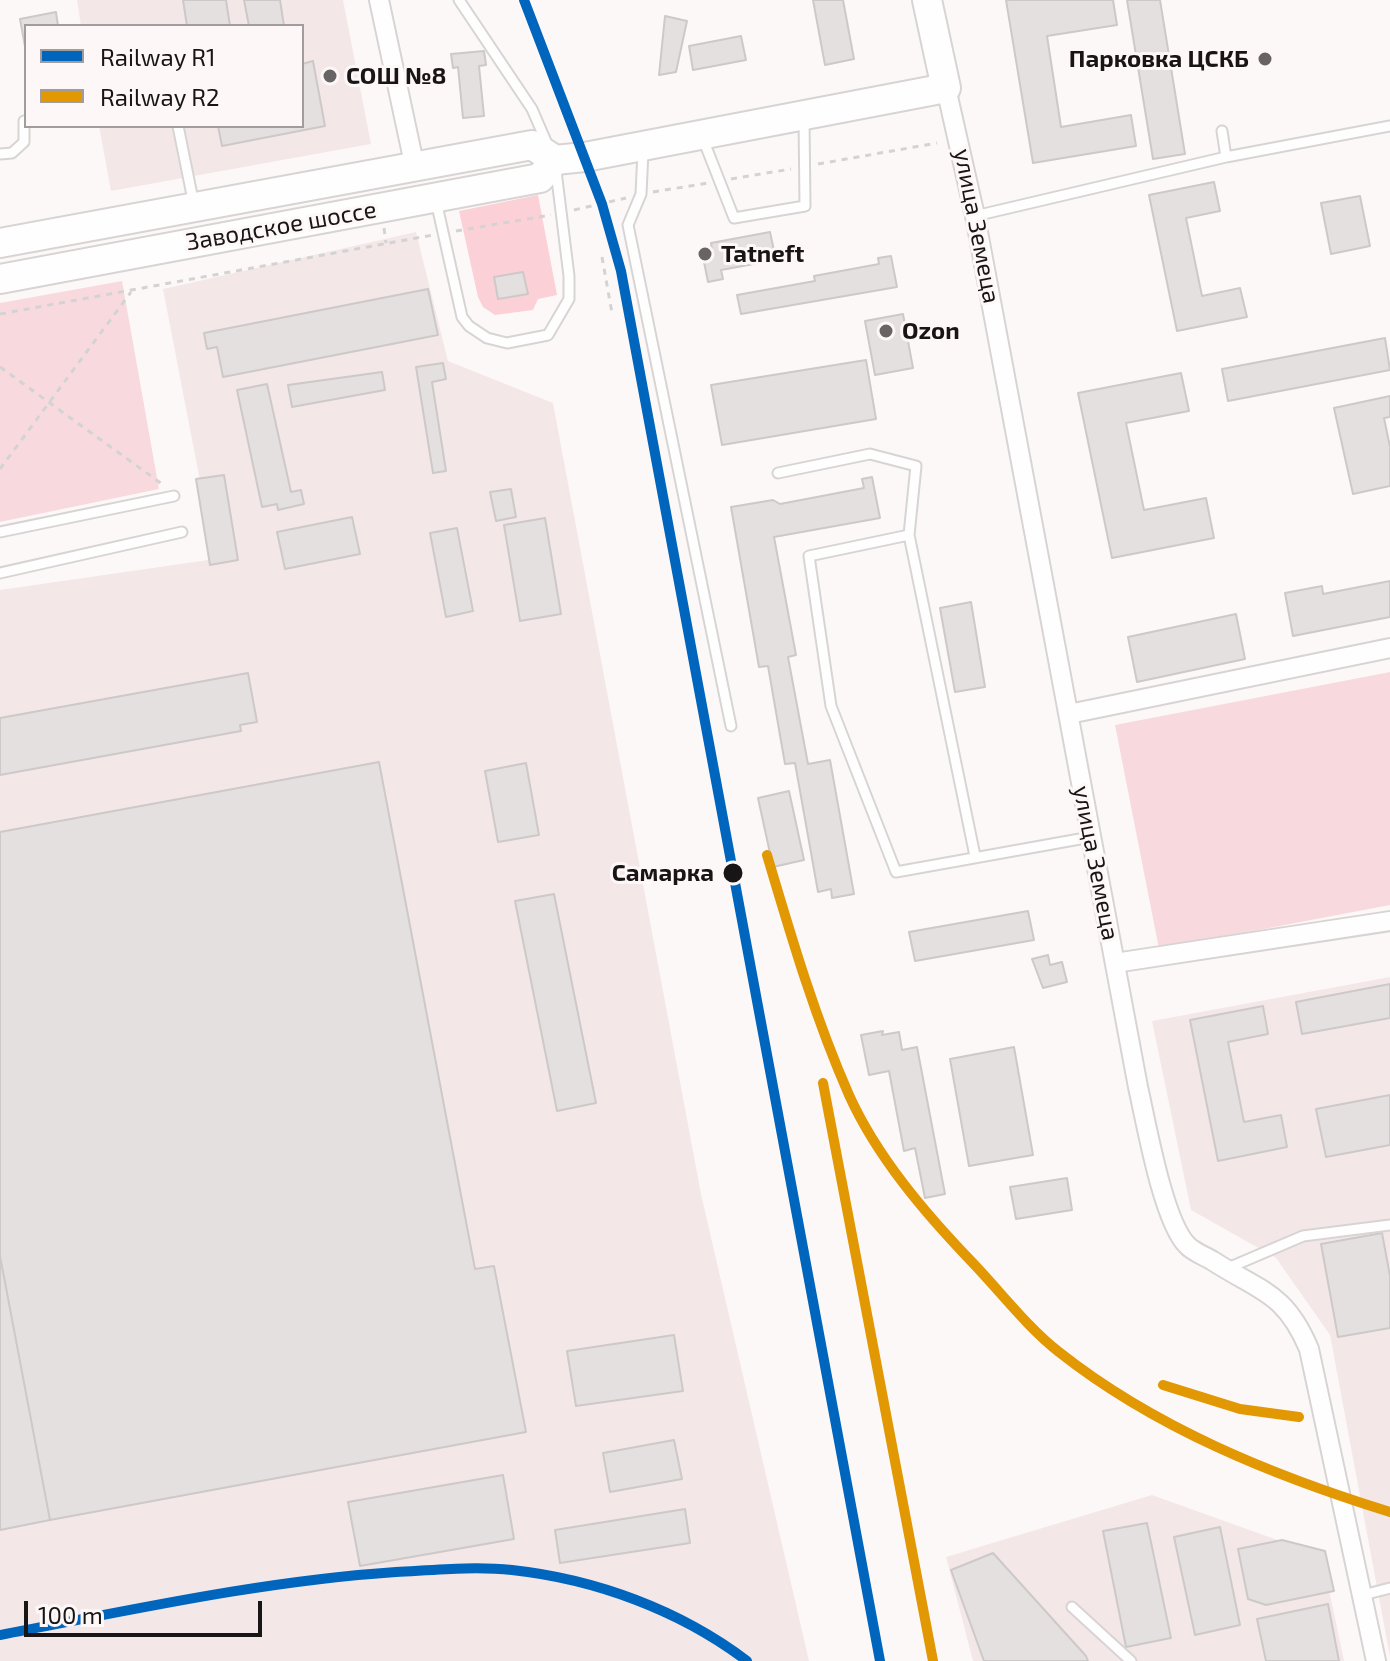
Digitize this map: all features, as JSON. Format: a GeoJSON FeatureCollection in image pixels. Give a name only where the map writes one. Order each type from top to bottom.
{"type":"FeatureCollection","features":[{"type":"Feature","properties":{"kind":"main road","name":"улица Земеца"},"geometry":{"type":"LineString","coordinates":[[927,0],[946,88]]}},
{"type":"Feature","properties":{"kind":"main road","name":"Заводское шоссе"},"geometry":{"type":"LineString","coordinates":[[0,243],[532,145],[555,160],[644,148],[946,88]]}},
{"type":"Feature","properties":{"kind":"main road","name":"Заводское шоссе"},"geometry":{"type":"LineString","coordinates":[[0,279],[540,178],[555,160]]}},
{"type":"Feature","properties":{"kind":"street"},"geometry":{"type":"LineString","coordinates":[[379,0],[415,168]]}},
{"type":"Feature","properties":{"kind":"street","name":"улица Земеца"},"geometry":{"type":"LineString","coordinates":[[946,88],[975,216],[1145,1115],[1174,1222],[1186,1245],[1274,1296],[1297,1320],[1309,1349],[1376,1661]]}},
{"type":"Feature","properties":{"kind":"street"},"geometry":{"type":"LineString","coordinates":[[1069,714],[1390,648]]}},
{"type":"Feature","properties":{"kind":"street"},"geometry":{"type":"LineString","coordinates":[[1115,963],[1390,921]]}},
{"type":"Feature","properties":{"kind":"lane"},"geometry":{"type":"LineString","coordinates":[[435,198],[440,234],[462,317],[487,338],[507,343],[527,342],[548,335],[569,299],[555,160],[532,109],[459,0]]}},
{"type":"Feature","properties":{"kind":"lane"},"geometry":{"type":"LineString","coordinates":[[701,136],[734,218],[805,206],[804,115]]}},
{"type":"Feature","properties":{"kind":"lane"},"geometry":{"type":"LineString","coordinates":[[0,154],[12,153],[24,142],[24,121]]}},
{"type":"Feature","properties":{"kind":"lane"},"geometry":{"type":"LineString","coordinates":[[975,216],[1226,157],[1390,126]]}},
{"type":"Feature","properties":{"kind":"lane"},"geometry":{"type":"LineString","coordinates":[[178,128],[195,208]]}},
{"type":"Feature","properties":{"kind":"lane"},"geometry":{"type":"LineString","coordinates":[[1222,131],[1226,157]]}},
{"type":"Feature","properties":{"kind":"lane"},"geometry":{"type":"LineString","coordinates":[[644,148],[641,194],[628,225],[731,726]]}},
{"type":"Feature","properties":{"kind":"lane"},"geometry":{"type":"LineString","coordinates":[[778,473],[870,454],[916,466],[909,535],[975,856]]}},
{"type":"Feature","properties":{"kind":"lane"},"geometry":{"type":"LineString","coordinates":[[0,532],[174,496]]}},
{"type":"Feature","properties":{"kind":"lane"},"geometry":{"type":"LineString","coordinates":[[0,573],[182,532]]}},
{"type":"Feature","properties":{"kind":"lane"},"geometry":{"type":"LineString","coordinates":[[909,535],[809,556],[831,706],[896,872],[1091,837]]}},
{"type":"Feature","properties":{"kind":"lane"},"geometry":{"type":"LineString","coordinates":[[1225,1269],[1303,1236],[1390,1225]]}},
{"type":"Feature","properties":{"kind":"lane"},"geometry":{"type":"LineString","coordinates":[[1363,1595],[1390,1588]]}},
{"type":"Feature","properties":{"kind":"lane"},"geometry":{"type":"LineString","coordinates":[[1072,1607],[1131,1661]]}},
{"type":"Feature","properties":{"kind":"path"},"geometry":{"type":"LineString","coordinates":[[0,314],[559,213],[641,194],[937,143]]}},
{"type":"Feature","properties":{"kind":"path"},"geometry":{"type":"LineString","coordinates":[[602,257],[612,313]]}},
{"type":"Feature","properties":{"kind":"path"},"geometry":{"type":"LineString","coordinates":[[0,469],[119,304],[133,290]]}},
{"type":"Feature","properties":{"kind":"path"},"geometry":{"type":"LineString","coordinates":[[0,367],[161,484]]}},
{"type":"Feature","properties":{"kind":"shaded area","name":"СОШ №8"},"geometry":{"type":"Polygon","coordinates":[[[77,0],[343,0],[371,144],[111,191],[99,128],[304,128],[304,24],[81,24],[77,0]]]}},
{"type":"Feature","properties":{"kind":"shaded area"},"geometry":{"type":"Polygon","coordinates":[[[538,195],[557,295],[538,299],[533,310],[495,315],[483,307],[478,297],[459,211],[538,195]]]}},
{"type":"Feature","properties":{"kind":"shaded area"},"geometry":{"type":"Polygon","coordinates":[[[416,232],[448,361],[553,403],[701,1194],[809,1661],[0,1661],[0,590],[215,559],[163,289],[416,232]]]}},
{"type":"Feature","properties":{"kind":"shaded area"},"geometry":{"type":"Polygon","coordinates":[[[122,281],[159,489],[0,522],[0,303],[122,281]]]}},
{"type":"Feature","properties":{"kind":"shaded area"},"geometry":{"type":"Polygon","coordinates":[[[1390,672],[1390,905],[1159,949],[1115,725],[1390,672]]]}},
{"type":"Feature","properties":{"kind":"shaded area"},"geometry":{"type":"Polygon","coordinates":[[[1390,977],[1390,1657],[1330,1335],[1276,1258],[1191,1210],[1152,1021],[1390,977]]]}},
{"type":"Feature","properties":{"kind":"shaded area"},"geometry":{"type":"Polygon","coordinates":[[[1152,1495],[1322,1556],[1344,1661],[973,1661],[946,1557],[1152,1495]]]}},
{"type":"Feature","properties":{"kind":"building"},"geometry":{"type":"Polygon","coordinates":[[[183,0],[226,0],[230,24],[187,24],[183,0]]]}},
{"type":"Feature","properties":{"kind":"building"},"geometry":{"type":"Polygon","coordinates":[[[244,0],[280,0],[284,24],[249,24],[244,0]]]}},
{"type":"Feature","properties":{"kind":"building"},"geometry":{"type":"Polygon","coordinates":[[[813,0],[843,0],[854,59],[825,65],[813,0]]]}},
{"type":"Feature","properties":{"kind":"building"},"geometry":{"type":"Polygon","coordinates":[[[1006,0],[1113,0],[1117,25],[1047,36],[1061,127],[1131,115],[1136,146],[1033,163],[1006,0]]]}},
{"type":"Feature","properties":{"kind":"building"},"geometry":{"type":"Polygon","coordinates":[[[1127,0],[1160,0],[1185,154],[1153,159],[1127,0]]]}},
{"type":"Feature","properties":{"kind":"building"},"geometry":{"type":"Polygon","coordinates":[[[56,12],[58,24],[24,24],[24,41],[20,19],[56,12]]]}},
{"type":"Feature","properties":{"kind":"building"},"geometry":{"type":"Polygon","coordinates":[[[665,16],[687,21],[676,72],[659,75],[665,16]]]}},
{"type":"Feature","properties":{"kind":"building"},"geometry":{"type":"Polygon","coordinates":[[[741,36],[746,60],[693,70],[689,46],[741,36]]]}},
{"type":"Feature","properties":{"kind":"building"},"geometry":{"type":"Polygon","coordinates":[[[484,51],[486,65],[479,66],[484,116],[463,118],[458,67],[453,68],[451,54],[484,51]]]}},
{"type":"Feature","properties":{"kind":"building"},"geometry":{"type":"Polygon","coordinates":[[[313,61],[325,126],[222,146],[218,128],[304,128],[304,63],[313,61]]]}},
{"type":"Feature","properties":{"kind":"building"},"geometry":{"type":"Polygon","coordinates":[[[1214,182],[1220,211],[1186,218],[1202,296],[1240,288],[1247,317],[1177,331],[1149,195],[1214,182]]]}},
{"type":"Feature","properties":{"kind":"building"},"geometry":{"type":"Polygon","coordinates":[[[1360,196],[1370,246],[1331,254],[1321,203],[1360,196]]]}},
{"type":"Feature","properties":{"kind":"building"},"geometry":{"type":"Polygon","coordinates":[[[770,232],[776,260],[721,270],[723,279],[708,282],[702,252],[712,250],[711,243],[770,232]]]}},
{"type":"Feature","properties":{"kind":"building"},"geometry":{"type":"Polygon","coordinates":[[[891,256],[897,287],[741,314],[737,295],[815,281],[814,276],[879,264],[878,258],[891,256]]]}},
{"type":"Feature","properties":{"kind":"building"},"geometry":{"type":"Polygon","coordinates":[[[523,272],[528,294],[498,299],[494,277],[523,272]]]}},
{"type":"Feature","properties":{"kind":"building"},"geometry":{"type":"Polygon","coordinates":[[[428,289],[438,335],[223,377],[217,347],[207,349],[204,333],[428,289]]]}},
{"type":"Feature","properties":{"kind":"building"},"geometry":{"type":"Polygon","coordinates":[[[903,314],[913,368],[875,375],[865,321],[903,314]]]}},
{"type":"Feature","properties":{"kind":"building"},"geometry":{"type":"Polygon","coordinates":[[[1385,338],[1390,370],[1228,401],[1222,369],[1385,338]]]}},
{"type":"Feature","properties":{"kind":"building"},"geometry":{"type":"Polygon","coordinates":[[[866,360],[876,419],[722,445],[711,385],[866,360]]]}},
{"type":"Feature","properties":{"kind":"building"},"geometry":{"type":"Polygon","coordinates":[[[443,363],[446,379],[432,382],[446,471],[433,473],[416,367],[443,363]]]}},
{"type":"Feature","properties":{"kind":"building"},"geometry":{"type":"Polygon","coordinates":[[[382,372],[385,390],[292,407],[288,385],[382,372]]]}},
{"type":"Feature","properties":{"kind":"building"},"geometry":{"type":"Polygon","coordinates":[[[1181,373],[1189,411],[1126,423],[1144,510],[1206,498],[1214,538],[1112,558],[1078,393],[1181,373]]]}},
{"type":"Feature","properties":{"kind":"building"},"geometry":{"type":"Polygon","coordinates":[[[267,384],[291,492],[301,490],[304,504],[278,510],[277,504],[262,507],[237,390],[267,384]]]}},
{"type":"Feature","properties":{"kind":"building"},"geometry":{"type":"Polygon","coordinates":[[[1390,396],[1390,417],[1384,418],[1390,447],[1390,486],[1353,494],[1334,408],[1390,396]]]}},
{"type":"Feature","properties":{"kind":"building"},"geometry":{"type":"Polygon","coordinates":[[[224,475],[238,560],[210,565],[196,479],[224,475]]]}},
{"type":"Feature","properties":{"kind":"building"},"geometry":{"type":"Polygon","coordinates":[[[872,477],[880,518],[774,537],[796,655],[788,657],[808,764],[830,760],[854,894],[832,898],[831,889],[818,892],[795,763],[785,764],[768,666],[759,667],[731,507],[773,500],[780,504],[864,488],[862,479],[872,477]]]}},
{"type":"Feature","properties":{"kind":"building"},"geometry":{"type":"Polygon","coordinates":[[[511,489],[516,517],[496,521],[490,492],[511,489]]]}},
{"type":"Feature","properties":{"kind":"building"},"geometry":{"type":"Polygon","coordinates":[[[352,517],[360,554],[285,569],[277,532],[352,517]]]}},
{"type":"Feature","properties":{"kind":"building"},"geometry":{"type":"Polygon","coordinates":[[[545,518],[561,614],[520,621],[504,525],[545,518]]]}},
{"type":"Feature","properties":{"kind":"building"},"geometry":{"type":"Polygon","coordinates":[[[457,528],[473,611],[446,617],[430,533],[457,528]]]}},
{"type":"Feature","properties":{"kind":"building"},"geometry":{"type":"Polygon","coordinates":[[[1390,581],[1390,617],[1293,636],[1285,593],[1322,586],[1323,594],[1390,581]]]}},
{"type":"Feature","properties":{"kind":"building"},"geometry":{"type":"Polygon","coordinates":[[[971,602],[985,687],[955,692],[940,608],[971,602]]]}},
{"type":"Feature","properties":{"kind":"building"},"geometry":{"type":"Polygon","coordinates":[[[1236,614],[1245,659],[1137,682],[1128,637],[1236,614]]]}},
{"type":"Feature","properties":{"kind":"building"},"geometry":{"type":"Polygon","coordinates":[[[248,673],[257,722],[240,725],[241,731],[0,775],[0,718],[248,673]]]}},
{"type":"Feature","properties":{"kind":"building"},"geometry":{"type":"Polygon","coordinates":[[[379,762],[475,1269],[494,1266],[526,1432],[50,1520],[0,1256],[0,832],[379,762]]]}},
{"type":"Feature","properties":{"kind":"building"},"geometry":{"type":"Polygon","coordinates":[[[526,763],[539,835],[498,842],[485,771],[526,763]]]}},
{"type":"Feature","properties":{"kind":"building"},"geometry":{"type":"Polygon","coordinates":[[[789,791],[804,860],[773,867],[758,798],[789,791]]]}},
{"type":"Feature","properties":{"kind":"building"},"geometry":{"type":"Polygon","coordinates":[[[554,894],[596,1103],[557,1111],[515,901],[554,894]]]}},
{"type":"Feature","properties":{"kind":"building"},"geometry":{"type":"Polygon","coordinates":[[[1028,911],[1034,940],[915,961],[909,932],[1028,911]]]}},
{"type":"Feature","properties":{"kind":"building"},"geometry":{"type":"Polygon","coordinates":[[[1048,955],[1050,965],[1062,962],[1067,982],[1043,988],[1032,959],[1048,955]]]}},
{"type":"Feature","properties":{"kind":"building"},"geometry":{"type":"Polygon","coordinates":[[[1390,984],[1390,1018],[1302,1034],[1296,1002],[1390,984]]]}},
{"type":"Feature","properties":{"kind":"building"},"geometry":{"type":"Polygon","coordinates":[[[1263,1006],[1268,1034],[1228,1042],[1244,1122],[1281,1115],[1287,1147],[1218,1161],[1190,1020],[1263,1006]]]}},
{"type":"Feature","properties":{"kind":"building"},"geometry":{"type":"Polygon","coordinates":[[[883,1031],[882,1035],[899,1032],[902,1050],[917,1047],[945,1194],[925,1198],[915,1148],[904,1151],[889,1071],[869,1075],[861,1035],[883,1031]]]}},
{"type":"Feature","properties":{"kind":"building"},"geometry":{"type":"Polygon","coordinates":[[[1014,1047],[1033,1155],[969,1166],[950,1059],[1014,1047]]]}},
{"type":"Feature","properties":{"kind":"building"},"geometry":{"type":"Polygon","coordinates":[[[1390,1095],[1390,1145],[1326,1157],[1316,1109],[1390,1095]]]}},
{"type":"Feature","properties":{"kind":"building"},"geometry":{"type":"Polygon","coordinates":[[[1067,1178],[1072,1210],[1016,1219],[1010,1187],[1067,1178]]]}},
{"type":"Feature","properties":{"kind":"building"},"geometry":{"type":"Polygon","coordinates":[[[1382,1233],[1390,1276],[1390,1328],[1338,1337],[1321,1244],[1382,1233]]]}},
{"type":"Feature","properties":{"kind":"building"},"geometry":{"type":"Polygon","coordinates":[[[0,1256],[50,1520],[0,1530],[0,1256]]]}},
{"type":"Feature","properties":{"kind":"building"},"geometry":{"type":"Polygon","coordinates":[[[674,1335],[683,1391],[576,1406],[567,1351],[674,1335]]]}},
{"type":"Feature","properties":{"kind":"building"},"geometry":{"type":"Polygon","coordinates":[[[674,1440],[682,1479],[610,1492],[603,1453],[674,1440]]]}},
{"type":"Feature","properties":{"kind":"building"},"geometry":{"type":"Polygon","coordinates":[[[503,1475],[514,1539],[360,1566],[348,1502],[503,1475]]]}},
{"type":"Feature","properties":{"kind":"building"},"geometry":{"type":"Polygon","coordinates":[[[685,1509],[690,1543],[560,1563],[555,1530],[685,1509]]]}},
{"type":"Feature","properties":{"kind":"building"},"geometry":{"type":"Polygon","coordinates":[[[1147,1523],[1171,1638],[1126,1647],[1103,1531],[1147,1523]]]}},
{"type":"Feature","properties":{"kind":"building"},"geometry":{"type":"Polygon","coordinates":[[[1220,1527],[1240,1625],[1195,1635],[1174,1537],[1220,1527]]]}},
{"type":"Feature","properties":{"kind":"building"},"geometry":{"type":"Polygon","coordinates":[[[1282,1540],[1325,1551],[1334,1591],[1266,1605],[1248,1599],[1238,1549],[1282,1540]]]}},
{"type":"Feature","properties":{"kind":"building"},"geometry":{"type":"Polygon","coordinates":[[[993,1553],[1088,1661],[984,1661],[951,1570],[993,1553]]]}},
{"type":"Feature","properties":{"kind":"building"},"geometry":{"type":"Polygon","coordinates":[[[1328,1604],[1339,1661],[1266,1661],[1257,1619],[1328,1604]]]}},
{"type":"Feature","properties":{"kind":"rail line","name":"R1"},"geometry":{"type":"LineString","coordinates":[[524,0],[602,204],[621,271],[880,1661]]}},
{"type":"Feature","properties":{"kind":"rail line","name":"R2"},"geometry":{"type":"LineString","coordinates":[[767,855],[814,1007],[860,1118],[920,1204],[1024,1320],[1059,1352],[1096,1379],[1175,1427],[1260,1466],[1390,1512]]}},
{"type":"Feature","properties":{"kind":"rail line","name":"R2"},"geometry":{"type":"LineString","coordinates":[[823,1083],[933,1661]]}},
{"type":"Feature","properties":{"kind":"rail line","name":"R2"},"geometry":{"type":"LineString","coordinates":[[1163,1385],[1240,1409],[1299,1417]]}},
{"type":"Feature","properties":{"kind":"rail line","name":"R1"},"geometry":{"type":"LineString","coordinates":[[0,1635],[296,1582],[396,1572],[483,1568],[543,1574],[605,1589],[665,1612],[747,1661]]}},
{"type":"Feature","properties":{"kind":"place","name":"Парковка ЦСКБ"},"geometry":{"type":"Point","coordinates":[1265,59]}},
{"type":"Feature","properties":{"kind":"place","name":"СОШ №8"},"geometry":{"type":"Point","coordinates":[330,76]}},
{"type":"Feature","properties":{"kind":"place","name":"Tatneft"},"geometry":{"type":"Point","coordinates":[705,254]}},
{"type":"Feature","properties":{"kind":"place","name":"Ozon"},"geometry":{"type":"Point","coordinates":[886,331]}},
{"type":"Feature","properties":{"kind":"place","name":"Самарка"},"geometry":{"type":"Point","coordinates":[733,873]}}]}
